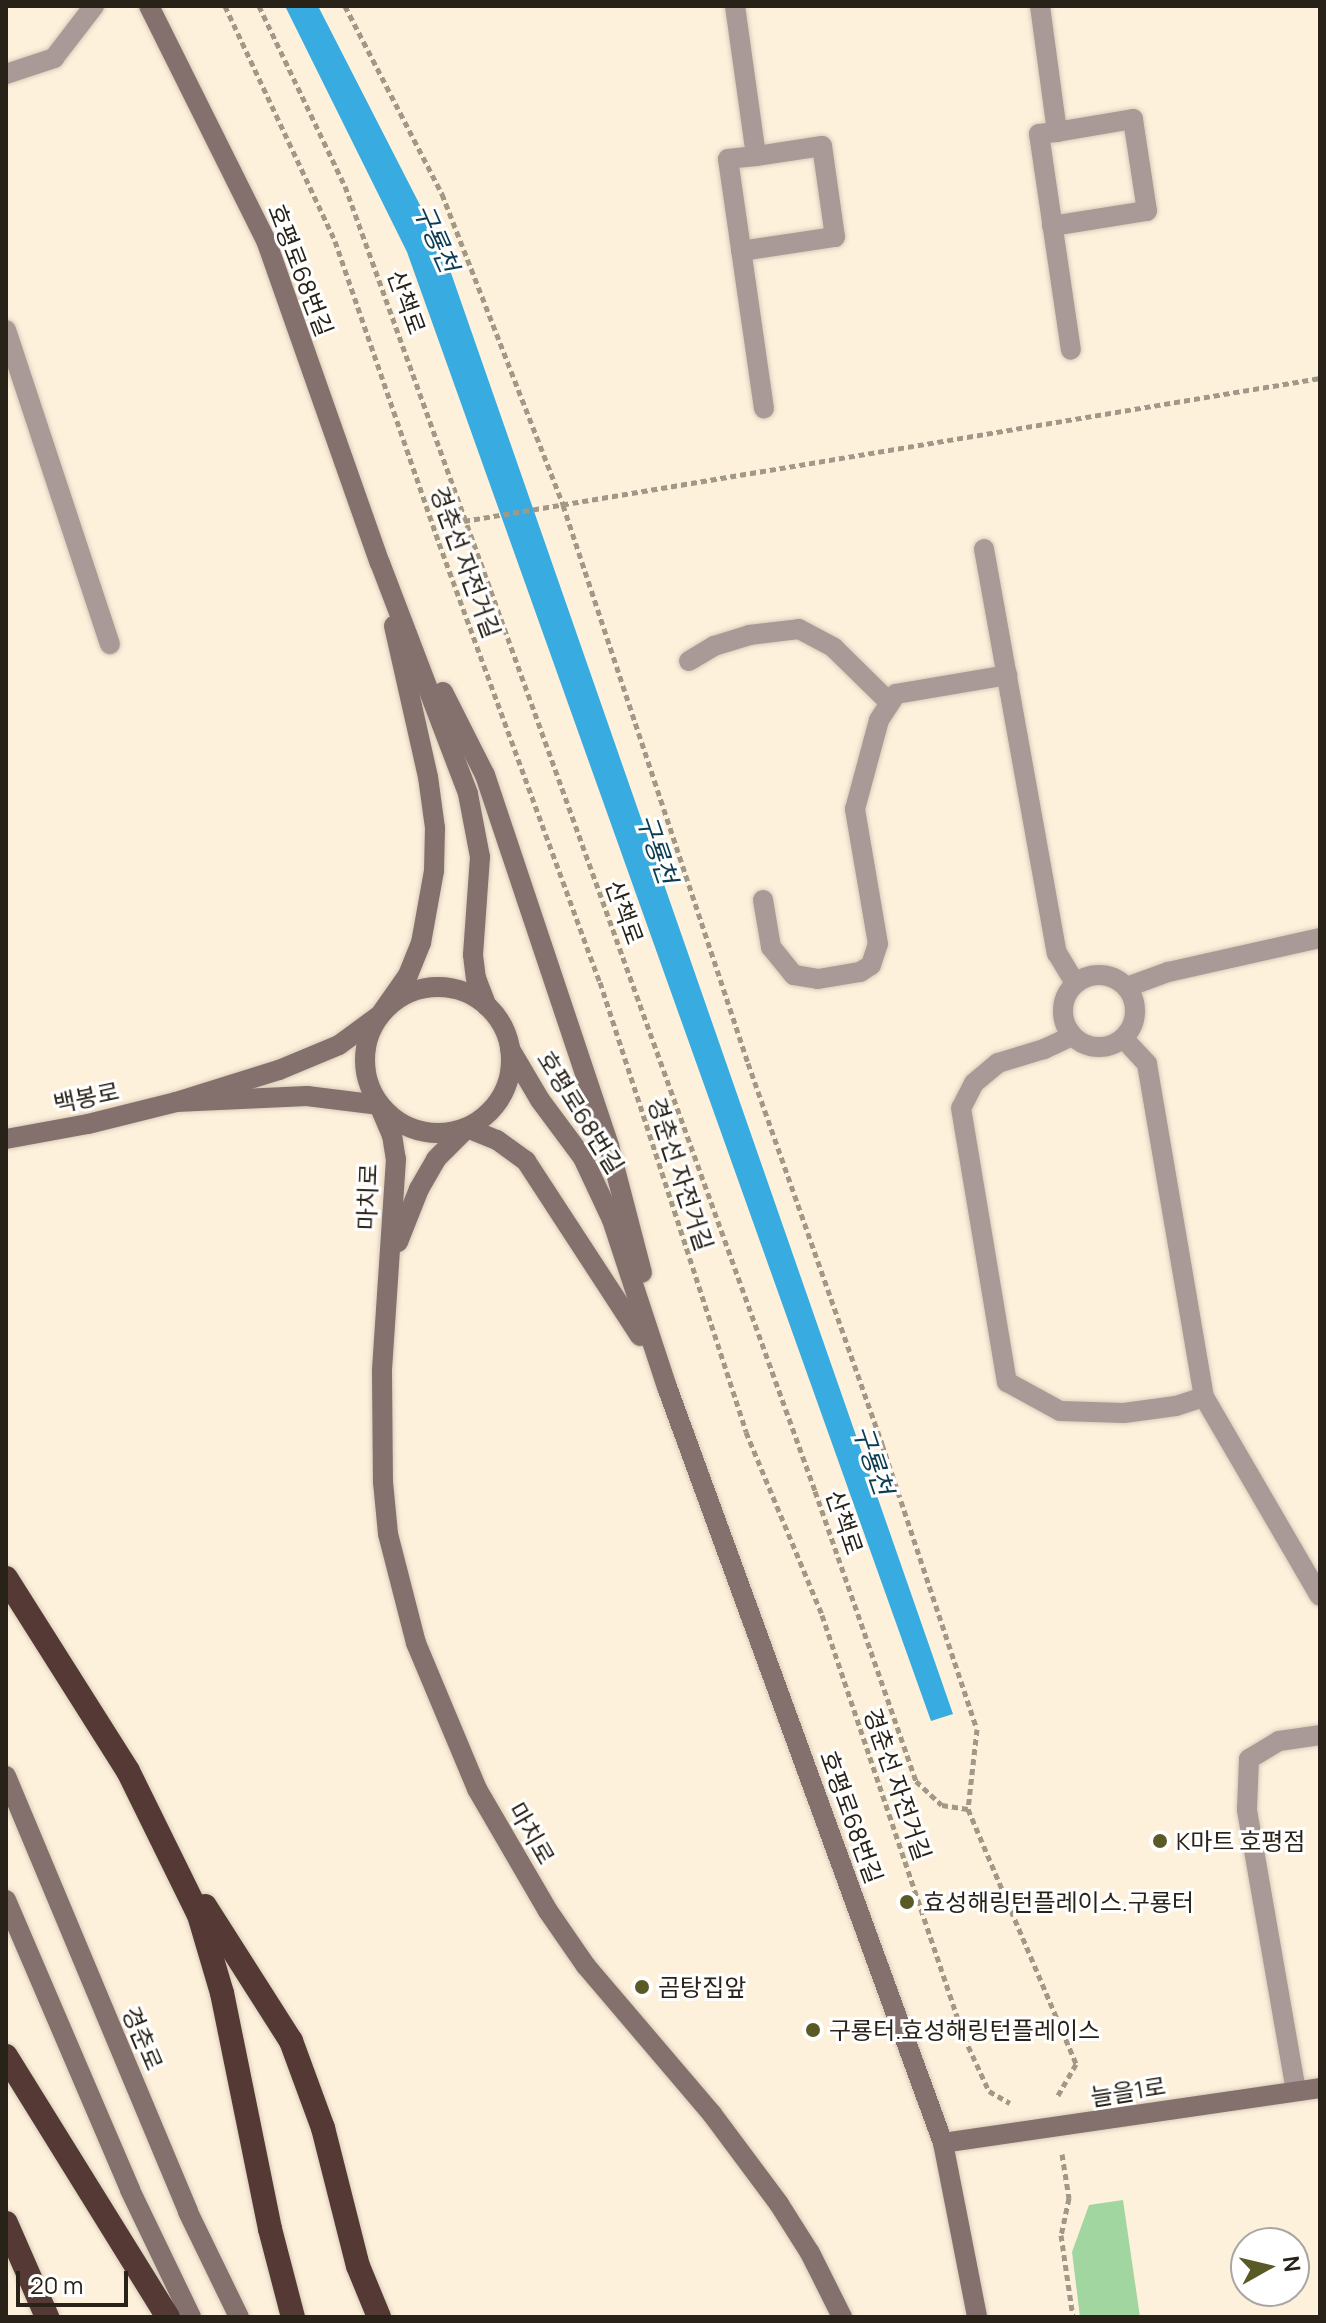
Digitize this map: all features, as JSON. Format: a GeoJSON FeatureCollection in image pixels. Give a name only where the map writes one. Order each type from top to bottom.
{"type":"FeatureCollection","features":[{"type":"Feature","properties":{"kind":"highway"},"geometry":{"type":"LineString","coordinates":[[6,1578],[128,1771],[168,1846],[199,1915],[222,1993],[270,2229],[293,2317]]}},
{"type":"Feature","properties":{"kind":"highway"},"geometry":{"type":"LineString","coordinates":[[168,1846],[291,2041],[323,2128],[358,2266],[379,2317]]}},
{"type":"Feature","properties":{"kind":"highway"},"geometry":{"type":"LineString","coordinates":[[6,2056],[168,2317]]}},
{"type":"Feature","properties":{"kind":"highway"},"geometry":{"type":"LineString","coordinates":[[6,2223],[47,2317]]}},
{"type":"Feature","properties":{"kind":"street"},"geometry":{"type":"LineString","coordinates":[[6,74],[54,58],[94,6]]}},
{"type":"Feature","properties":{"kind":"street","name":"호평로68번길"},"geometry":{"type":"LineString","coordinates":[[149,6],[267,243],[380,563],[468,794],[480,857],[473,955],[476,978],[487,1006]]}},
{"type":"Feature","properties":{"kind":"street"},"geometry":{"type":"LineString","coordinates":[[735,6],[756,156]]}},
{"type":"Feature","properties":{"kind":"street"},"geometry":{"type":"LineString","coordinates":[[1040,6],[1057,132]]}},
{"type":"Feature","properties":{"kind":"street"},"geometry":{"type":"LineString","coordinates":[[1052,226],[1147,211],[1133,119],[1039,134],[1052,226],[1071,350]]}},
{"type":"Feature","properties":{"kind":"street"},"geometry":{"type":"LineString","coordinates":[[741,251],[835,237],[822,146],[728,159],[741,251],[764,408]]}},
{"type":"Feature","properties":{"kind":"street"},"geometry":{"type":"LineString","coordinates":[[6,330],[110,644]]}},
{"type":"Feature","properties":{"kind":"street"},"geometry":{"type":"LineString","coordinates":[[984,549],[1057,953],[1075,983]]}},
{"type":"Feature","properties":{"kind":"street"},"geometry":{"type":"LineString","coordinates":[[380,563],[485,775],[609,1146],[667,1387]]}},
{"type":"Feature","properties":{"kind":"street","name":"호평로68번길"},"geometry":{"type":"LineString","coordinates":[[380,563],[428,777],[435,828],[434,871],[421,943],[408,975],[380,1015]]}},
{"type":"Feature","properties":{"kind":"street"},"geometry":{"type":"LineString","coordinates":[[689,661],[714,646],[749,635],[799,629],[834,648],[890,703]]}},
{"type":"Feature","properties":{"kind":"street"},"geometry":{"type":"LineString","coordinates":[[763,900],[771,947],[794,975],[818,979],[860,972],[871,965],[878,944],[855,809],[879,720],[896,694],[1007,675]]}},
{"type":"Feature","properties":{"kind":"street"},"geometry":{"type":"LineString","coordinates":[[1127,987],[1168,972],[1320,938]]}},
{"type":"Feature","properties":{"kind":"street"},"geometry":{"type":"LineString","coordinates":[[1092,975],[1112,976],[1127,987],[1136,1004],[1135,1023],[1124,1039],[1106,1048],[1088,1046],[1072,1036],[1063,1019],[1064,999],[1075,983],[1092,975]]}},
{"type":"Feature","properties":{"kind":"street"},"geometry":{"type":"LineString","coordinates":[[176,1102],[311,1058],[360,1034],[380,1015],[397,999],[420,988],[444,987],[467,993],[487,1006],[502,1026],[510,1049],[510,1073],[502,1096],[487,1115],[467,1128],[443,1133],[419,1131],[397,1121],[379,1105],[368,1084],[364,1060],[368,1036],[380,1015]]}},
{"type":"Feature","properties":{"kind":"street"},"geometry":{"type":"LineString","coordinates":[[1072,1036],[1044,1049],[998,1063],[974,1083],[961,1108],[1007,1382],[1060,1411],[1124,1413],[1176,1406],[1204,1397]]}},
{"type":"Feature","properties":{"kind":"street"},"geometry":{"type":"LineString","coordinates":[[1124,1039],[1147,1064],[1204,1397],[1320,1596]]}},
{"type":"Feature","properties":{"kind":"street","name":"호평로68번길"},"geometry":{"type":"LineString","coordinates":[[510,1049],[598,1185],[667,1387],[943,2143],[977,2317]]}},
{"type":"Feature","properties":{"kind":"street"},"geometry":{"type":"LineString","coordinates":[[176,1102],[261,1096],[346,1099],[379,1105]]}},
{"type":"Feature","properties":{"kind":"street","name":"백봉로"},"geometry":{"type":"LineString","coordinates":[[6,1139],[88,1124],[176,1102]]}},
{"type":"Feature","properties":{"kind":"street","name":"마치로"},"geometry":{"type":"LineString","coordinates":[[379,1105],[392,1135],[396,1159],[382,1436],[388,1534],[416,1643],[477,1789],[548,1911],[603,1988],[712,2114],[779,2204],[810,2253],[842,2317]]}},
{"type":"Feature","properties":{"kind":"street","name":"호평로68번길"},"geometry":{"type":"LineString","coordinates":[[467,1128],[497,1140],[526,1161],[626,1310],[667,1387]]}},
{"type":"Feature","properties":{"kind":"street","name":"마치로"},"geometry":{"type":"LineString","coordinates":[[388,1293],[394,1255],[419,1189],[436,1159],[467,1128]]}},
{"type":"Feature","properties":{"kind":"street"},"geometry":{"type":"LineString","coordinates":[[1296,2091],[1247,1809],[1249,1759],[1279,1741],[1320,1735]]}},
{"type":"Feature","properties":{"kind":"street","name":"경춘로"},"geometry":{"type":"LineString","coordinates":[[6,1776],[188,2212],[239,2317]]}},
{"type":"Feature","properties":{"kind":"street"},"geometry":{"type":"LineString","coordinates":[[6,1900],[130,2190],[191,2317]]}},
{"type":"Feature","properties":{"kind":"street","name":"늘을1로"},"geometry":{"type":"LineString","coordinates":[[943,2143],[1320,2088]]}},
{"type":"Feature","properties":{"kind":"path","name":"경춘선 자전거길"},"geometry":{"type":"LineString","coordinates":[[225,6],[335,241],[439,543],[600,982],[746,1432],[822,1615],[964,2037],[989,2091],[1009,2103],[1024,2103]]}},
{"type":"Feature","properties":{"kind":"path","name":"산책로"},"geometry":{"type":"LineString","coordinates":[[259,6],[345,186],[815,1491],[916,1781],[942,1805],[968,1809]]}},
{"type":"Feature","properties":{"kind":"path"},"geometry":{"type":"LineString","coordinates":[[345,6],[442,194],[563,505],[748,1063],[882,1444],[977,1729],[968,1809],[1076,2064],[1053,2104],[1069,2198],[1061,2235],[1073,2317]]}},
{"type":"Feature","properties":{"kind":"path"},"geometry":{"type":"LineString","coordinates":[[464,521],[1320,378]]}},
{"type":"Feature","properties":{"kind":"green space"},"geometry":{"type":"Polygon","coordinates":[[[1123,2200],[1140,2317],[1080,2317],[1072,2252],[1089,2205],[1123,2200]]]}},
{"type":"Feature","properties":{"kind":"water","name":"구룡천"},"geometry":{"type":"Polygon","coordinates":[[[285,6],[318,6],[443,250],[953,1714],[931,1721],[407,252],[285,6]]]}},
{"type":"Feature","properties":{"kind":"place","name":"K마트 호평점"},"geometry":{"type":"Point","coordinates":[1160,1841]}},
{"type":"Feature","properties":{"kind":"place","name":"효성해링턴플레이스.구룡터"},"geometry":{"type":"Point","coordinates":[907,1902]}},
{"type":"Feature","properties":{"kind":"place","name":"곰탕집앞"},"geometry":{"type":"Point","coordinates":[642,1987]}},
{"type":"Feature","properties":{"kind":"place","name":"구룡터.효성해링턴플레이스"},"geometry":{"type":"Point","coordinates":[813,2030]}}]}
